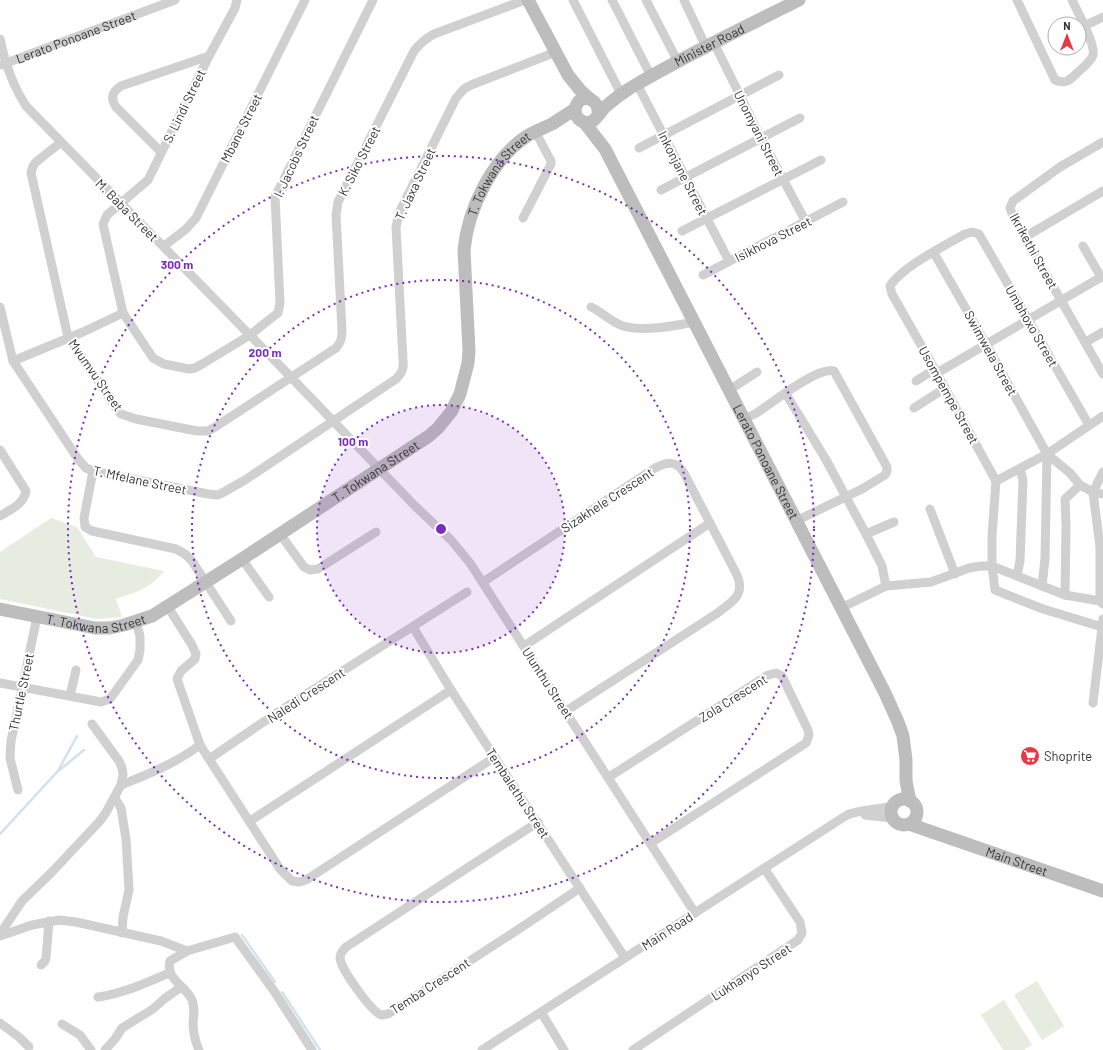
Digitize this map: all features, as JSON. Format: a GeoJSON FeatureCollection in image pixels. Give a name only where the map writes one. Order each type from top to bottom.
{"type":"FeatureCollection","features":[{"type":"Feature","properties":{"kind":"street","name":"Lerato Ponoane Street"},"geometry":{"type":"LineString","coordinates":[[3,64],[175,0]]}},
{"type":"Feature","properties":{"kind":"street","name":"S. Lindi Street"},"geometry":{"type":"LineString","coordinates":[[123,313],[103,224],[105,217],[148,180],[237,0]]}},
{"type":"Feature","properties":{"kind":"street","name":"Mbane Street"},"geometry":{"type":"LineString","coordinates":[[164,246],[186,229],[196,218],[305,0]]}},
{"type":"Feature","properties":{"kind":"street","name":"I. Jacobs Street"},"geometry":{"type":"LineString","coordinates":[[250,335],[278,313],[280,308],[274,203],[277,191],[373,0]]}},
{"type":"Feature","properties":{"kind":"street"},"geometry":{"type":"LineString","coordinates":[[527,0],[568,75],[585,115],[598,107],[580,90],[568,75]]}},
{"type":"Feature","properties":{"kind":"street","name":"K. Siko Street"},"geometry":{"type":"LineString","coordinates":[[292,378],[340,344],[342,338],[336,215],[338,202],[414,51],[423,40],[434,34],[527,0]]}},
{"type":"Feature","properties":{"kind":"street"},"geometry":{"type":"LineString","coordinates":[[574,0],[621,94]]}},
{"type":"Feature","properties":{"kind":"street"},"geometry":{"type":"LineString","coordinates":[[612,0],[651,76]]}},
{"type":"Feature","properties":{"kind":"street"},"geometry":{"type":"LineString","coordinates":[[646,0],[678,62]]}},
{"type":"Feature","properties":{"kind":"street","name":"Unomyani Street"},"geometry":{"type":"LineString","coordinates":[[684,0],[739,95],[806,222]]}},
{"type":"Feature","properties":{"kind":"street","name":"Minister Road"},"geometry":{"type":"LineString","coordinates":[[585,115],[651,76],[799,0]]}},
{"type":"Feature","properties":{"kind":"street"},"geometry":{"type":"LineString","coordinates":[[1017,0],[1055,80],[1060,82],[1067,81],[1091,59],[1094,52],[1087,33]]}},
{"type":"Feature","properties":{"kind":"street"},"geometry":{"type":"LineString","coordinates":[[1072,0],[1079,16]]}},
{"type":"Feature","properties":{"kind":"street"},"geometry":{"type":"LineString","coordinates":[[1087,25],[1103,17]]}},
{"type":"Feature","properties":{"kind":"street","name":"M. Baba Street"},"geometry":{"type":"LineString","coordinates":[[0,39],[3,64],[26,106],[60,143],[164,246],[380,469]]}},
{"type":"Feature","properties":{"kind":"street","name":"T. Jaxa Street"},"geometry":{"type":"LineString","coordinates":[[333,421],[396,379],[404,369],[396,227],[397,220],[456,98],[464,89],[471,85],[556,52]]}},
{"type":"Feature","properties":{"kind":"street"},"geometry":{"type":"LineString","coordinates":[[161,152],[116,107],[113,99],[115,90],[121,86],[209,56]]}},
{"type":"Feature","properties":{"kind":"street"},"geometry":{"type":"LineString","coordinates":[[639,148],[779,75]]}},
{"type":"Feature","properties":{"kind":"street","name":"Inkonjane Street"},"geometry":{"type":"LineString","coordinates":[[637,84],[729,261]]}},
{"type":"Feature","properties":{"kind":"street","name":"Minister Road"},"geometry":{"type":"LineString","coordinates":[[591,99],[621,94]]}},
{"type":"Feature","properties":{"kind":"street","name":"Lerato Ponoane Street"},"geometry":{"type":"LineString","coordinates":[[585,115],[605,149],[885,693],[903,736],[906,760],[906,782],[910,801]]}},
{"type":"Feature","properties":{"kind":"street","name":"T. Tokwana Street"},"geometry":{"type":"LineString","coordinates":[[0,609],[95,628],[110,628],[136,622],[152,616],[206,583],[380,469],[438,428],[450,412],[460,394],[468,364],[469,351],[464,266],[465,239],[469,220],[480,194],[495,168],[515,145],[535,131],[585,115]]}},
{"type":"Feature","properties":{"kind":"street"},"geometry":{"type":"LineString","coordinates":[[660,190],[800,118]]}},
{"type":"Feature","properties":{"kind":"street"},"geometry":{"type":"LineString","coordinates":[[523,218],[551,164],[551,161],[535,131]]}},
{"type":"Feature","properties":{"kind":"street","name":"Ikrikethi Street"},"geometry":{"type":"LineString","coordinates":[[1103,142],[1060,167],[1013,201],[1010,208],[1013,216],[1103,374]]}},
{"type":"Feature","properties":{"kind":"street","name":"Mvumvu Street"},"geometry":{"type":"LineString","coordinates":[[60,143],[36,162],[31,173],[68,337],[121,414],[136,419],[197,431],[207,431],[292,378]]}},
{"type":"Feature","properties":{"kind":"street"},"geometry":{"type":"LineString","coordinates":[[682,231],[707,220],[820,160]]}},
{"type":"Feature","properties":{"kind":"street"},"geometry":{"type":"LineString","coordinates":[[1025,237],[1103,191]]}},
{"type":"Feature","properties":{"kind":"street","name":"Isikhova Street"},"geometry":{"type":"LineString","coordinates":[[703,275],[843,202]]}},
{"type":"Feature","properties":{"kind":"street","name":"Usompempe Street"},"geometry":{"type":"LineString","coordinates":[[972,232],[965,234],[934,253],[895,279],[890,286],[892,294],[996,481]]}},
{"type":"Feature","properties":{"kind":"street","name":"Umbhoxo Street"},"geometry":{"type":"LineString","coordinates":[[972,232],[979,234],[1089,425]]}},
{"type":"Feature","properties":{"kind":"street"},"geometry":{"type":"LineString","coordinates":[[916,381],[1029,320],[1102,277],[1083,246]]}},
{"type":"Feature","properties":{"kind":"street","name":"Swimwela Street"},"geometry":{"type":"LineString","coordinates":[[934,253],[1047,454]]}},
{"type":"Feature","properties":{"kind":"street","name":"T. Mfelane Street"},"geometry":{"type":"LineString","coordinates":[[0,306],[13,361],[81,464],[93,471],[218,495],[244,480],[333,421]]}},
{"type":"Feature","properties":{"kind":"street"},"geometry":{"type":"LineString","coordinates":[[591,307],[623,326],[633,328],[656,328],[694,322]]}},
{"type":"Feature","properties":{"kind":"street"},"geometry":{"type":"LineString","coordinates":[[13,361],[123,313],[153,358],[164,364],[185,368],[195,368],[204,364],[250,335]]}},
{"type":"Feature","properties":{"kind":"street"},"geometry":{"type":"LineString","coordinates":[[1086,342],[1103,332]]}},
{"type":"Feature","properties":{"kind":"street"},"geometry":{"type":"LineString","coordinates":[[744,419],[757,414],[771,402],[786,394],[796,385],[811,377],[830,370],[834,371],[887,467],[885,474],[872,483],[796,521]]}},
{"type":"Feature","properties":{"kind":"street"},"geometry":{"type":"LineString","coordinates":[[729,390],[757,372]]}},
{"type":"Feature","properties":{"kind":"street"},"geometry":{"type":"LineString","coordinates":[[914,408],[945,388]]}},
{"type":"Feature","properties":{"kind":"street"},"geometry":{"type":"LineString","coordinates":[[786,394],[825,458],[866,534],[882,566],[886,586]]}},
{"type":"Feature","properties":{"kind":"street"},"geometry":{"type":"LineString","coordinates":[[1093,703],[1102,623],[1043,608],[995,591],[992,566],[992,536],[996,481],[1047,454],[1103,416]]}},
{"type":"Feature","properties":{"kind":"street"},"geometry":{"type":"LineString","coordinates":[[0,450],[26,491],[24,498],[20,502],[0,516]]}},
{"type":"Feature","properties":{"kind":"street"},"geometry":{"type":"LineString","coordinates":[[1047,454],[1070,473],[1080,485],[1094,492],[1103,494]]}},
{"type":"Feature","properties":{"kind":"street"},"geometry":{"type":"LineString","coordinates":[[1042,586],[1045,559],[1047,454]]}},
{"type":"Feature","properties":{"kind":"street","name":"Sizakhele Crescent"},"geometry":{"type":"LineString","coordinates":[[483,582],[655,468],[668,463],[672,463],[681,468],[740,581],[741,588],[737,597],[716,614],[566,711]]}},
{"type":"Feature","properties":{"kind":"street","name":"Ulunthu Street"},"geometry":{"type":"LineString","coordinates":[[380,469],[451,540],[470,563],[609,777],[695,913]]}},
{"type":"Feature","properties":{"kind":"street"},"geometry":{"type":"LineString","coordinates":[[1017,576],[1020,560],[1023,480],[1020,469]]}},
{"type":"Feature","properties":{"kind":"street"},"geometry":{"type":"LineString","coordinates":[[93,471],[84,518],[85,527],[92,531],[157,544],[181,551],[192,562],[231,621]]}},
{"type":"Feature","properties":{"kind":"street"},"geometry":{"type":"LineString","coordinates":[[841,608],[886,586],[931,582],[969,568],[981,566],[992,566],[1064,595],[1101,603],[1100,547],[1094,492],[1103,472]]}},
{"type":"Feature","properties":{"kind":"street"},"geometry":{"type":"LineString","coordinates":[[1064,595],[1066,525],[1065,499],[1080,485]]}},
{"type":"Feature","properties":{"kind":"street"},"geometry":{"type":"LineString","coordinates":[[930,509],[954,574]]}},
{"type":"Feature","properties":{"kind":"street"},"geometry":{"type":"LineString","coordinates":[[866,534],[894,522]]}},
{"type":"Feature","properties":{"kind":"street"},"geometry":{"type":"LineString","coordinates":[[524,646],[710,523]]}},
{"type":"Feature","properties":{"kind":"street"},"geometry":{"type":"LineString","coordinates":[[280,534],[304,567],[310,570],[318,569],[376,532]]}},
{"type":"Feature","properties":{"kind":"street"},"geometry":{"type":"LineString","coordinates":[[242,559],[269,597]]}},
{"type":"Feature","properties":{"kind":"street","name":"Naledi Crescent"},"geometry":{"type":"LineString","coordinates":[[209,759],[278,712],[467,592]]}},
{"type":"Feature","properties":{"kind":"street"},"geometry":{"type":"LineString","coordinates":[[168,607],[196,654],[194,659],[181,671],[177,679],[200,745],[286,876],[292,881],[299,882],[306,880],[495,758]]}},
{"type":"Feature","properties":{"kind":"street","name":"Thurtle Street"},"geometry":{"type":"LineString","coordinates":[[18,790],[10,758],[10,750],[21,688],[37,617]]}},
{"type":"Feature","properties":{"kind":"street"},"geometry":{"type":"LineString","coordinates":[[0,683],[101,702],[110,699],[138,660],[140,636],[136,622]]}},
{"type":"Feature","properties":{"kind":"street","name":"Tembalethu Street"},"geometry":{"type":"LineString","coordinates":[[413,627],[451,690],[625,958]]}},
{"type":"Feature","properties":{"kind":"street"},"geometry":{"type":"LineString","coordinates":[[70,696],[76,670]]}},
{"type":"Feature","properties":{"kind":"street","name":"Zola Crescent"},"geometry":{"type":"LineString","coordinates":[[609,777],[768,675],[776,673],[782,676],[808,730],[809,735],[806,743],[651,843]]}},
{"type":"Feature","properties":{"kind":"street"},"geometry":{"type":"LineString","coordinates":[[250,820],[451,690]]}},
{"type":"Feature","properties":{"kind":"street"},"geometry":{"type":"LineString","coordinates":[[0,935],[22,901],[100,822],[121,785],[123,774],[119,761],[92,724]]}},
{"type":"Feature","properties":{"kind":"street"},"geometry":{"type":"LineString","coordinates":[[121,785],[187,755],[200,745]]}},
{"type":"Feature","properties":{"kind":"street","name":"Lerato Ponoane Street"},"geometry":{"type":"LineString","coordinates":[[894,809],[906,782]]}},
{"type":"Feature","properties":{"kind":"street"},"geometry":{"type":"LineString","coordinates":[[115,798],[121,808],[126,839],[129,890],[123,917],[122,933]]}},
{"type":"Feature","properties":{"kind":"street"},"geometry":{"type":"LineString","coordinates":[[905,800],[910,801],[916,807],[912,820],[900,825],[894,809],[905,800]]}},
{"type":"Feature","properties":{"kind":"street","name":"Main Road"},"geometry":{"type":"LineString","coordinates":[[482,1050],[841,818],[852,813],[894,809]]}},
{"type":"Feature","properties":{"kind":"street","name":"Main Street"},"geometry":{"type":"LineString","coordinates":[[912,820],[930,831],[1103,891]]}},
{"type":"Feature","properties":{"kind":"street","name":"Temba Crescent"},"geometry":{"type":"LineString","coordinates":[[538,822],[346,947],[340,954],[340,959],[349,976],[373,1010],[380,1015],[388,1014],[580,888]]}},
{"type":"Feature","properties":{"kind":"street","name":"Lukhanyo Street"},"geometry":{"type":"LineString","coordinates":[[633,1050],[798,940],[802,933],[800,922],[764,868]]}},
{"type":"Feature","properties":{"kind":"street"},"geometry":{"type":"LineString","coordinates":[[0,935],[32,925],[59,920],[76,922],[161,941],[187,951]]}},
{"type":"Feature","properties":{"kind":"street"},"geometry":{"type":"LineString","coordinates":[[41,965],[46,958],[49,921]]}},
{"type":"Feature","properties":{"kind":"street"},"geometry":{"type":"LineString","coordinates":[[199,1050],[194,1037],[193,1005],[191,998],[169,973],[168,967],[170,961],[187,951],[235,937],[274,991],[312,1050]]}},
{"type":"Feature","properties":{"kind":"street"},"geometry":{"type":"LineString","coordinates":[[98,997],[115,994],[143,985],[169,973]]}},
{"type":"Feature","properties":{"kind":"street"},"geometry":{"type":"LineString","coordinates":[[105,1050],[122,1028],[153,1009],[181,987]]}},
{"type":"Feature","properties":{"kind":"street"},"geometry":{"type":"LineString","coordinates":[[541,1012],[564,1050]]}},
{"type":"Feature","properties":{"kind":"street"},"geometry":{"type":"LineString","coordinates":[[0,1023],[19,1036],[29,1047]]}},
{"type":"Feature","properties":{"kind":"street"},"geometry":{"type":"LineString","coordinates":[[62,1024],[80,1035],[91,1050]]}},
{"type":"Feature","properties":{"kind":"shaded area"},"geometry":{"type":"Polygon","coordinates":[[[51,518],[77,527],[96,557],[164,571],[148,586],[116,599],[122,617],[97,619],[0,599],[0,552],[51,518]]]}},
{"type":"Feature","properties":{"kind":"shaded area"},"geometry":{"type":"Polygon","coordinates":[[[1037,981],[1064,1026],[1042,1040],[1014,995],[1037,981]]]}},
{"type":"Feature","properties":{"kind":"shaded area"},"geometry":{"type":"Polygon","coordinates":[[[1004,1000],[1032,1045],[1024,1050],[1003,1050],[981,1015],[1004,1000]]]}},
{"type":"Feature","properties":{"kind":"waterway"},"geometry":{"type":"LineString","coordinates":[[59,769],[77,736]]}},
{"type":"Feature","properties":{"kind":"waterway"},"geometry":{"type":"LineString","coordinates":[[0,834],[57,772],[84,750]]}},
{"type":"Feature","properties":{"kind":"waterway"},"geometry":{"type":"LineString","coordinates":[[242,935],[275,982]]}},
{"type":"Feature","properties":{"kind":"waterway"},"geometry":{"type":"LineString","coordinates":[[282,992],[320,1050]]}},
{"type":"Feature","properties":{"kind":"place","name":"Shoprite"},"geometry":{"type":"Point","coordinates":[1030,756]}}]}
